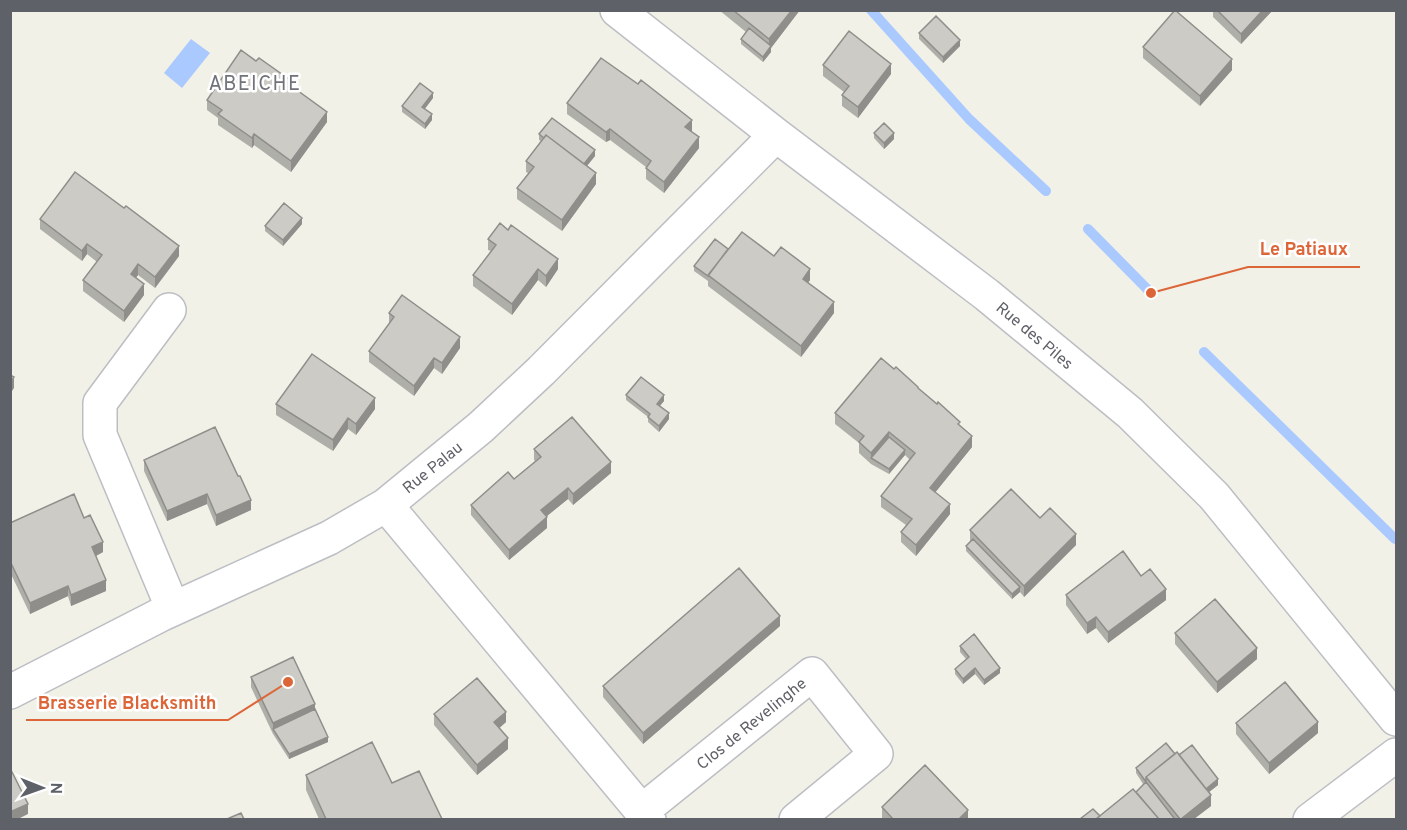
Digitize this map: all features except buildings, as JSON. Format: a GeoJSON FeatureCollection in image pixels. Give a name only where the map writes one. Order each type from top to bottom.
{"type":"FeatureCollection","features":[{"type":"Feature","properties":{"kind":"street","name":"Rue des Piles"},"geometry":{"type":"LineString","coordinates":[[624,12],[776,135],[987,295],[1130,413],[1214,496],[1396,718]]}},
{"type":"Feature","properties":{"kind":"street","name":"Rue Palau"},"geometry":{"type":"LineString","coordinates":[[10,692],[173,609],[329,538],[386,505],[481,427],[541,371],[776,135]]}},
{"type":"Feature","properties":{"kind":"street"},"geometry":{"type":"LineString","coordinates":[[169,310],[100,403],[100,435],[173,609]]}},
{"type":"Feature","properties":{"kind":"street","name":"Clos de Revelinghe"},"geometry":{"type":"LineString","coordinates":[[386,505],[646,815],[812,674],[876,754],[796,819]]}},
{"type":"Feature","properties":{"kind":"street"},"geometry":{"type":"LineString","coordinates":[[1310,819],[1396,755]]}},
{"type":"Feature","properties":{"kind":"water"},"geometry":{"type":"Polygon","coordinates":[[[191,39],[210,53],[182,88],[164,73],[191,39]]]}},
{"type":"Feature","properties":{"kind":"waterway"},"geometry":{"type":"LineString","coordinates":[[871,10],[969,119],[1046,191]]}},
{"type":"Feature","properties":{"kind":"waterway"},"geometry":{"type":"LineString","coordinates":[[1088,229],[1151,293]]}},
{"type":"Feature","properties":{"kind":"waterway"},"geometry":{"type":"LineString","coordinates":[[1204,352],[1395,539]]}},
{"type":"Feature","properties":{"kind":"place","name":"Le Patiaux"},"geometry":{"type":"Point","coordinates":[1151,293]}},
{"type":"Feature","properties":{"kind":"place","name":"Brasserie Blacksmith"},"geometry":{"type":"Point","coordinates":[288,682]}},
{"type":"Feature","properties":{"kind":"district","name":"ABEICHE"},"geometry":{"type":"Point","coordinates":[255,83]}}]}
